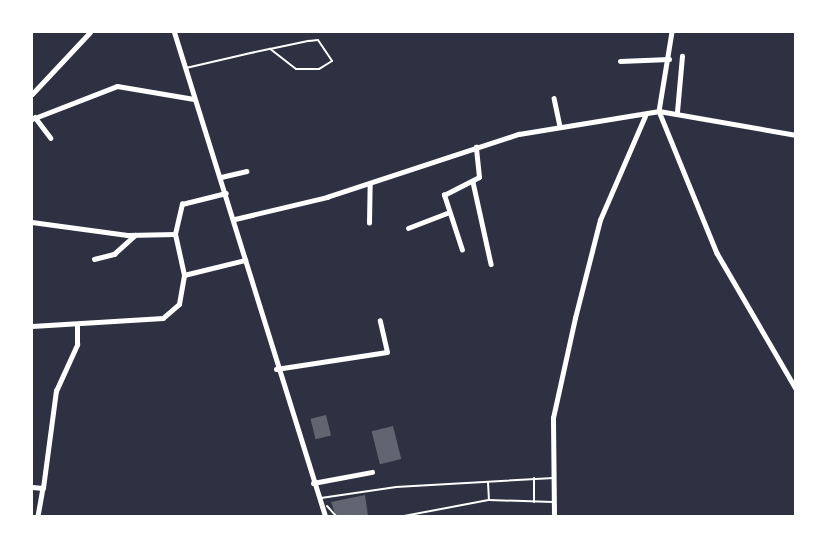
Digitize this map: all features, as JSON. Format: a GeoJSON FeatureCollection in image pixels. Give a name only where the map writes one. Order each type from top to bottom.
{"type":"FeatureCollection","features":[{"type":"Feature","properties":{"kind":"street"},"geometry":{"type":"LineString","coordinates":[[32,94],[90,32]]}},
{"type":"Feature","properties":{"kind":"street"},"geometry":{"type":"LineString","coordinates":[[174,32],[235,219],[276,369],[325,516]]}},
{"type":"Feature","properties":{"kind":"street"},"geometry":{"type":"LineString","coordinates":[[672,32],[659,111],[717,253],[795,389]]}},
{"type":"Feature","properties":{"kind":"street"},"geometry":{"type":"LineString","coordinates":[[677,112],[682,56]]}},
{"type":"Feature","properties":{"kind":"street"},"geometry":{"type":"LineString","coordinates":[[620,61],[669,59]]}},
{"type":"Feature","properties":{"kind":"street"},"geometry":{"type":"LineString","coordinates":[[51,138],[33,118],[117,86],[194,99]]}},
{"type":"Feature","properties":{"kind":"street"},"geometry":{"type":"LineString","coordinates":[[554,98],[560,126]]}},
{"type":"Feature","properties":{"kind":"street"},"geometry":{"type":"LineString","coordinates":[[235,219],[370,184],[476,147],[560,126],[645,116],[659,111],[677,112],[795,135]]}},
{"type":"Feature","properties":{"kind":"street"},"geometry":{"type":"LineString","coordinates":[[554,516],[553,418],[578,307],[600,220],[645,116]]}},
{"type":"Feature","properties":{"kind":"street"},"geometry":{"type":"LineString","coordinates":[[476,147],[480,165],[473,182],[491,264]]}},
{"type":"Feature","properties":{"kind":"street"},"geometry":{"type":"LineString","coordinates":[[221,177],[246,171]]}},
{"type":"Feature","properties":{"kind":"street"},"geometry":{"type":"LineString","coordinates":[[462,250],[447,213],[446,192],[473,182]]}},
{"type":"Feature","properties":{"kind":"street"},"geometry":{"type":"LineString","coordinates":[[369,223],[370,184]]}},
{"type":"Feature","properties":{"kind":"street"},"geometry":{"type":"LineString","coordinates":[[32,326],[163,318],[179,304],[184,275],[175,234],[182,204],[226,193]]}},
{"type":"Feature","properties":{"kind":"street"},"geometry":{"type":"LineString","coordinates":[[408,228],[447,213]]}},
{"type":"Feature","properties":{"kind":"street"},"geometry":{"type":"LineString","coordinates":[[32,222],[135,235],[175,234]]}},
{"type":"Feature","properties":{"kind":"street"},"geometry":{"type":"LineString","coordinates":[[94,259],[114,255],[135,235]]}},
{"type":"Feature","properties":{"kind":"street"},"geometry":{"type":"LineString","coordinates":[[184,275],[245,260]]}},
{"type":"Feature","properties":{"kind":"street"},"geometry":{"type":"LineString","coordinates":[[276,369],[387,352],[380,321]]}},
{"type":"Feature","properties":{"kind":"street"},"geometry":{"type":"LineString","coordinates":[[38,516],[56,391],[76,345],[77,325]]}},
{"type":"Feature","properties":{"kind":"street"},"geometry":{"type":"LineString","coordinates":[[313,483],[372,472]]}},
{"type":"Feature","properties":{"kind":"street"},"geometry":{"type":"LineString","coordinates":[[32,487],[43,488]]}},
{"type":"Feature","properties":{"kind":"lane"},"geometry":{"type":"LineString","coordinates":[[184,68],[270,49],[318,40],[332,61],[319,69],[296,69],[270,49]]}},
{"type":"Feature","properties":{"kind":"lane"},"geometry":{"type":"LineString","coordinates":[[534,478],[534,502]]}},
{"type":"Feature","properties":{"kind":"lane"},"geometry":{"type":"LineString","coordinates":[[318,499],[488,481],[554,478]]}},
{"type":"Feature","properties":{"kind":"lane"},"geometry":{"type":"LineString","coordinates":[[488,481],[489,500]]}},
{"type":"Feature","properties":{"kind":"lane"},"geometry":{"type":"LineString","coordinates":[[404,516],[489,500],[554,502]]}},
{"type":"Feature","properties":{"kind":"lane"},"geometry":{"type":"LineString","coordinates":[[327,506],[336,516]]}},
{"type":"Feature","properties":{"kind":"building"},"geometry":{"type":"Polygon","coordinates":[[[326,415],[331,435],[316,439],[310,419],[326,415]]]}},
{"type":"Feature","properties":{"kind":"building"},"geometry":{"type":"Polygon","coordinates":[[[393,426],[401,459],[380,464],[372,431],[393,426]]]}},
{"type":"Feature","properties":{"kind":"building"},"geometry":{"type":"Polygon","coordinates":[[[365,495],[368,516],[336,516],[331,502],[365,495]]]}}]}
